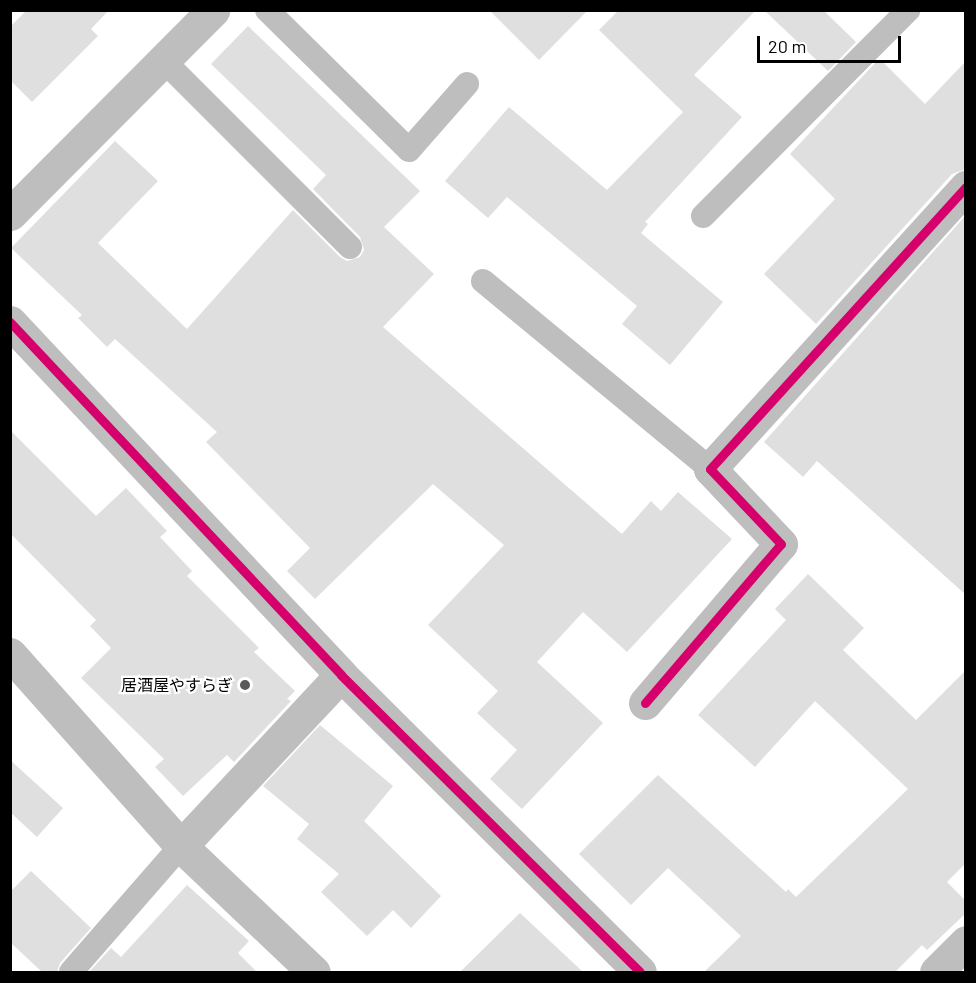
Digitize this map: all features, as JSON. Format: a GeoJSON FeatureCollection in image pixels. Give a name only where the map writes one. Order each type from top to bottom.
{"type":"FeatureCollection","features":[{"type":"Feature","properties":{"kind":"street"},"geometry":{"type":"LineString","coordinates":[[10,214],[213,10]]}},
{"type":"Feature","properties":{"kind":"street"},"geometry":{"type":"LineString","coordinates":[[645,703],[781,544],[710,469],[966,187]]}},
{"type":"Feature","properties":{"kind":"street"},"geometry":{"type":"LineString","coordinates":[[10,322],[341,675],[640,972]]}},
{"type":"Feature","properties":{"kind":"street"},"geometry":{"type":"LineString","coordinates":[[10,654],[181,846],[314,972]]}},
{"type":"Feature","properties":{"kind":"street"},"geometry":{"type":"LineString","coordinates":[[181,846],[341,675]]}},
{"type":"Feature","properties":{"kind":"street"},"geometry":{"type":"LineString","coordinates":[[936,972],[966,942]]}},
{"type":"Feature","properties":{"kind":"lane"},"geometry":{"type":"LineString","coordinates":[[267,10],[410,150],[468,84]]}},
{"type":"Feature","properties":{"kind":"lane"},"geometry":{"type":"LineString","coordinates":[[703,216],[908,10]]}},
{"type":"Feature","properties":{"kind":"lane"},"geometry":{"type":"LineString","coordinates":[[164,61],[350,247]]}},
{"type":"Feature","properties":{"kind":"lane"},"geometry":{"type":"LineString","coordinates":[[483,281],[710,469]]}},
{"type":"Feature","properties":{"kind":"lane"},"geometry":{"type":"LineString","coordinates":[[71,972],[181,846]]}},
{"type":"Feature","properties":{"kind":"building"},"geometry":{"type":"Polygon","coordinates":[[[27,10],[109,10],[91,29],[98,36],[32,102],[10,80],[10,27],[27,10]]]}},
{"type":"Feature","properties":{"kind":"building"},"geometry":{"type":"Polygon","coordinates":[[[489,10],[588,10],[539,60],[489,10]]]}},
{"type":"Feature","properties":{"kind":"building"},"geometry":{"type":"Polygon","coordinates":[[[619,10],[756,10],[694,75],[742,117],[645,222],[648,224],[641,233],[723,302],[670,365],[622,324],[637,306],[507,197],[488,218],[445,181],[509,107],[607,190],[683,112],[599,30],[619,10]]]}},
{"type":"Feature","properties":{"kind":"building"},"geometry":{"type":"Polygon","coordinates":[[[764,10],[823,10],[856,42],[828,71],[764,10]]]}},
{"type":"Feature","properties":{"kind":"building"},"geometry":{"type":"Polygon","coordinates":[[[248,26],[420,191],[384,227],[434,274],[383,327],[622,534],[651,501],[661,511],[678,492],[732,539],[627,652],[583,612],[537,662],[603,723],[522,809],[490,779],[517,750],[477,713],[498,691],[428,625],[504,545],[433,484],[315,599],[287,571],[310,548],[206,442],[217,432],[115,339],[107,347],[78,318],[82,315],[11,248],[115,141],[158,181],[98,243],[187,329],[293,210],[340,257],[347,261],[360,257],[364,250],[360,237],[313,189],[326,175],[211,64],[248,26]]]}},
{"type":"Feature","properties":{"kind":"building"},"geometry":{"type":"Polygon","coordinates":[[[877,61],[882,61],[925,104],[966,61],[966,169],[952,174],[816,324],[764,274],[835,199],[790,154],[877,61]]]}},
{"type":"Feature","properties":{"kind":"building"},"geometry":{"type":"Polygon","coordinates":[[[966,215],[966,595],[817,461],[803,477],[764,442],[966,215]]]}},
{"type":"Feature","properties":{"kind":"building"},"geometry":{"type":"Polygon","coordinates":[[[10,430],[96,516],[126,488],[167,531],[160,537],[192,571],[187,576],[259,648],[254,652],[295,691],[287,699],[291,701],[234,762],[227,755],[183,796],[155,767],[164,759],[81,678],[111,648],[90,626],[96,620],[10,533],[10,430]]]}},
{"type":"Feature","properties":{"kind":"building"},"geometry":{"type":"Polygon","coordinates":[[[808,574],[864,628],[843,650],[916,720],[966,670],[966,863],[947,882],[966,901],[966,913],[927,950],[922,945],[895,972],[704,972],[741,936],[668,868],[631,905],[579,854],[658,775],[786,892],[788,889],[796,897],[908,789],[815,701],[755,767],[698,715],[786,620],[775,609],[808,574]]]}},
{"type":"Feature","properties":{"kind":"building"},"geometry":{"type":"Polygon","coordinates":[[[320,725],[393,786],[364,821],[441,896],[411,928],[393,910],[367,936],[321,892],[339,874],[297,839],[309,824],[263,786],[320,725]]]}},
{"type":"Feature","properties":{"kind":"building"},"geometry":{"type":"Polygon","coordinates":[[[10,760],[63,808],[37,837],[10,812],[10,760]]]}},
{"type":"Feature","properties":{"kind":"building"},"geometry":{"type":"Polygon","coordinates":[[[31,871],[91,928],[60,963],[57,972],[42,972],[10,942],[10,892],[31,871]]]}},
{"type":"Feature","properties":{"kind":"building"},"geometry":{"type":"Polygon","coordinates":[[[187,885],[249,941],[238,953],[257,972],[89,972],[111,948],[121,957],[187,885]]]}},
{"type":"Feature","properties":{"kind":"building"},"geometry":{"type":"Polygon","coordinates":[[[520,913],[583,972],[460,972],[520,913]]]}},
{"type":"Feature","properties":{"kind":"cycle path"},"geometry":{"type":"LineString","coordinates":[[645,703],[781,544],[710,469],[966,187]]}},
{"type":"Feature","properties":{"kind":"cycle path"},"geometry":{"type":"LineString","coordinates":[[10,322],[341,675],[640,972]]}},
{"type":"Feature","properties":{"kind":"place","name":"居酒屋やすらぎ"},"geometry":{"type":"Point","coordinates":[245,685]}}]}
